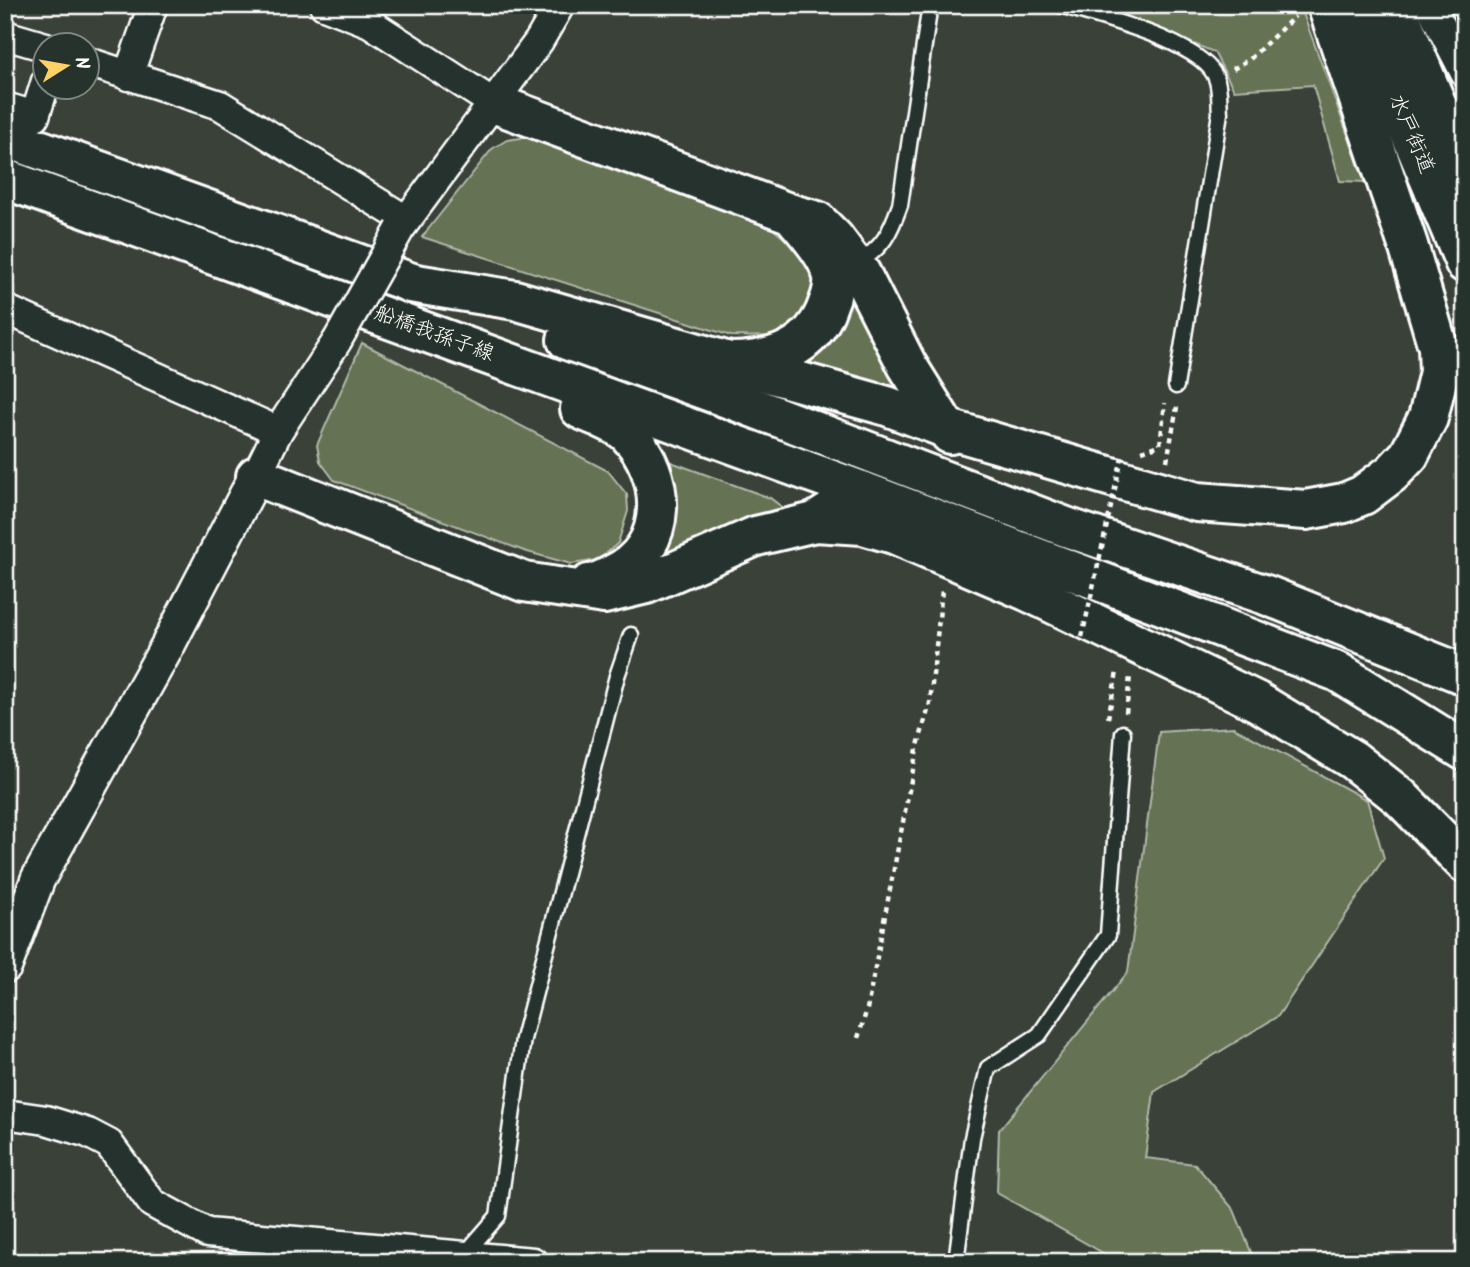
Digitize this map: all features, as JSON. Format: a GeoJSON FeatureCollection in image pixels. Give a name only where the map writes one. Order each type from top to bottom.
{"type":"FeatureCollection","features":[{"type":"Feature","properties":{"kind":"main road","name":"水戸街道"},"geometry":{"type":"LineString","coordinates":[[1356,5],[1465,263]]}},
{"type":"Feature","properties":{"kind":"main road","name":"水戸街道"},"geometry":{"type":"LineString","coordinates":[[1395,5],[1465,172]]}},
{"type":"Feature","properties":{"kind":"main road"},"geometry":{"type":"LineString","coordinates":[[728,380],[887,406],[945,428],[1197,502],[1287,510],[1326,507],[1363,495],[1392,473],[1409,455],[1428,418],[1439,372],[1437,347],[1408,245],[1312,10]]}},
{"type":"Feature","properties":{"kind":"main road"},"geometry":{"type":"LineString","coordinates":[[494,103],[817,221],[834,238],[843,270],[945,428],[974,460],[995,472],[1208,555],[1266,595]]}},
{"type":"Feature","properties":{"kind":"main road","name":"船橋我孫子線"},"geometry":{"type":"LineString","coordinates":[[23,133],[411,283],[728,380]]}},
{"type":"Feature","properties":{"kind":"main road","name":"船橋我孫子線"},"geometry":{"type":"LineString","coordinates":[[5,179],[862,491],[1338,672],[1465,751]]}},
{"type":"Feature","properties":{"kind":"main road"},"geometry":{"type":"LineString","coordinates":[[728,380],[757,362],[800,345],[818,329],[843,270]]}},
{"type":"Feature","properties":{"kind":"main road"},"geometry":{"type":"LineString","coordinates":[[421,330],[625,431],[652,468],[657,489],[658,522],[643,550],[626,568],[595,584],[556,588]]}},
{"type":"Feature","properties":{"kind":"main road"},"geometry":{"type":"LineString","coordinates":[[728,380],[1066,527],[1266,595],[1465,675]]}},
{"type":"Feature","properties":{"kind":"main road"},"geometry":{"type":"LineString","coordinates":[[256,476],[524,582],[604,594],[624,592],[757,536],[815,522],[863,525],[894,534],[1040,597],[1258,702],[1353,760],[1437,833],[1465,863]]}},
{"type":"Feature","properties":{"kind":"main road"},"geometry":{"type":"LineString","coordinates":[[815,522],[862,491],[873,514],[894,534]]}},
{"type":"Feature","properties":{"kind":"street"},"geometry":{"type":"LineString","coordinates":[[128,76],[153,5]]}},
{"type":"Feature","properties":{"kind":"street"},"geometry":{"type":"LineString","coordinates":[[324,5],[370,23],[494,103]]}},
{"type":"Feature","properties":{"kind":"street"},"geometry":{"type":"LineString","coordinates":[[6,956],[50,855],[167,647],[278,431],[337,341],[403,224],[539,41],[560,5]]}},
{"type":"Feature","properties":{"kind":"street"},"geometry":{"type":"LineString","coordinates":[[1430,5],[1465,73]]}},
{"type":"Feature","properties":{"kind":"street"},"geometry":{"type":"LineString","coordinates":[[5,35],[32,43]]}},
{"type":"Feature","properties":{"kind":"street"},"geometry":{"type":"LineString","coordinates":[[102,67],[220,105],[403,224]]}},
{"type":"Feature","properties":{"kind":"street"},"geometry":{"type":"LineString","coordinates":[[23,133],[37,102]]}},
{"type":"Feature","properties":{"kind":"street"},"geometry":{"type":"LineString","coordinates":[[5,107],[23,133]]}},
{"type":"Feature","properties":{"kind":"street"},"geometry":{"type":"LineString","coordinates":[[5,309],[278,431]]}},
{"type":"Feature","properties":{"kind":"street"},"geometry":{"type":"LineString","coordinates":[[5,1114],[46,1120],[88,1133],[109,1144],[152,1203],[207,1233],[533,1262]]}},
{"type":"Feature","properties":{"kind":"lane"},"geometry":{"type":"LineString","coordinates":[[843,270],[876,252],[892,227],[900,205],[930,5]]}},
{"type":"Feature","properties":{"kind":"lane"},"geometry":{"type":"LineString","coordinates":[[1060,5],[1154,34],[1196,56],[1217,79],[1220,113],[1176,386]]}},
{"type":"Feature","properties":{"kind":"lane"},"geometry":{"type":"LineString","coordinates":[[464,1255],[498,1216],[523,1039],[617,676],[631,635]]}},
{"type":"Feature","properties":{"kind":"lane"},"geometry":{"type":"LineString","coordinates":[[956,1262],[972,1138],[988,1068],[1039,1035],[1108,935],[1123,733]]}},
{"type":"Feature","properties":{"kind":"path"},"geometry":{"type":"LineString","coordinates":[[1217,79],[1250,59],[1312,10]]}},
{"type":"Feature","properties":{"kind":"path"},"geometry":{"type":"LineString","coordinates":[[1166,469],[1177,403],[1176,386]]}},
{"type":"Feature","properties":{"kind":"path"},"geometry":{"type":"LineString","coordinates":[[1093,645],[1082,637],[1122,457],[1160,445],[1165,401]]}},
{"type":"Feature","properties":{"kind":"path"},"geometry":{"type":"LineString","coordinates":[[858,1038],[867,1009],[917,749],[930,703],[946,558]]}},
{"type":"Feature","properties":{"kind":"path"},"geometry":{"type":"LineString","coordinates":[[1108,715],[1118,676],[1115,663]]}},
{"type":"Feature","properties":{"kind":"path"},"geometry":{"type":"LineString","coordinates":[[1123,733],[1132,665]]}},
{"type":"Feature","properties":{"kind":"green space"},"geometry":{"type":"Polygon","coordinates":[[[1097,5],[1300,5],[1365,182],[1340,181],[1313,85],[1234,90],[1214,52],[1097,5]]]}},
{"type":"Feature","properties":{"kind":"green space"},"geometry":{"type":"Polygon","coordinates":[[[528,137],[773,229],[802,257],[809,269],[814,293],[810,305],[798,321],[782,333],[731,336],[422,237],[492,149],[507,140],[528,137]]]}},
{"type":"Feature","properties":{"kind":"green space"},"geometry":{"type":"Polygon","coordinates":[[[851,292],[906,391],[902,396],[811,366],[810,360],[836,328],[851,292]]]}},
{"type":"Feature","properties":{"kind":"green space"},"geometry":{"type":"Polygon","coordinates":[[[362,343],[608,471],[627,495],[628,511],[618,543],[599,560],[571,564],[524,551],[334,480],[320,461],[317,445],[362,343]]]}},
{"type":"Feature","properties":{"kind":"green space"},"geometry":{"type":"Polygon","coordinates":[[[671,462],[770,498],[786,510],[651,565],[668,537],[675,516],[676,494],[671,462]]]}},
{"type":"Feature","properties":{"kind":"green space"},"geometry":{"type":"Polygon","coordinates":[[[1233,727],[1367,800],[1384,858],[1278,1016],[1154,1092],[1145,1158],[1195,1164],[1234,1210],[1255,1262],[1119,1262],[997,1193],[999,1130],[1128,972],[1159,732],[1233,727]]]}}]}
